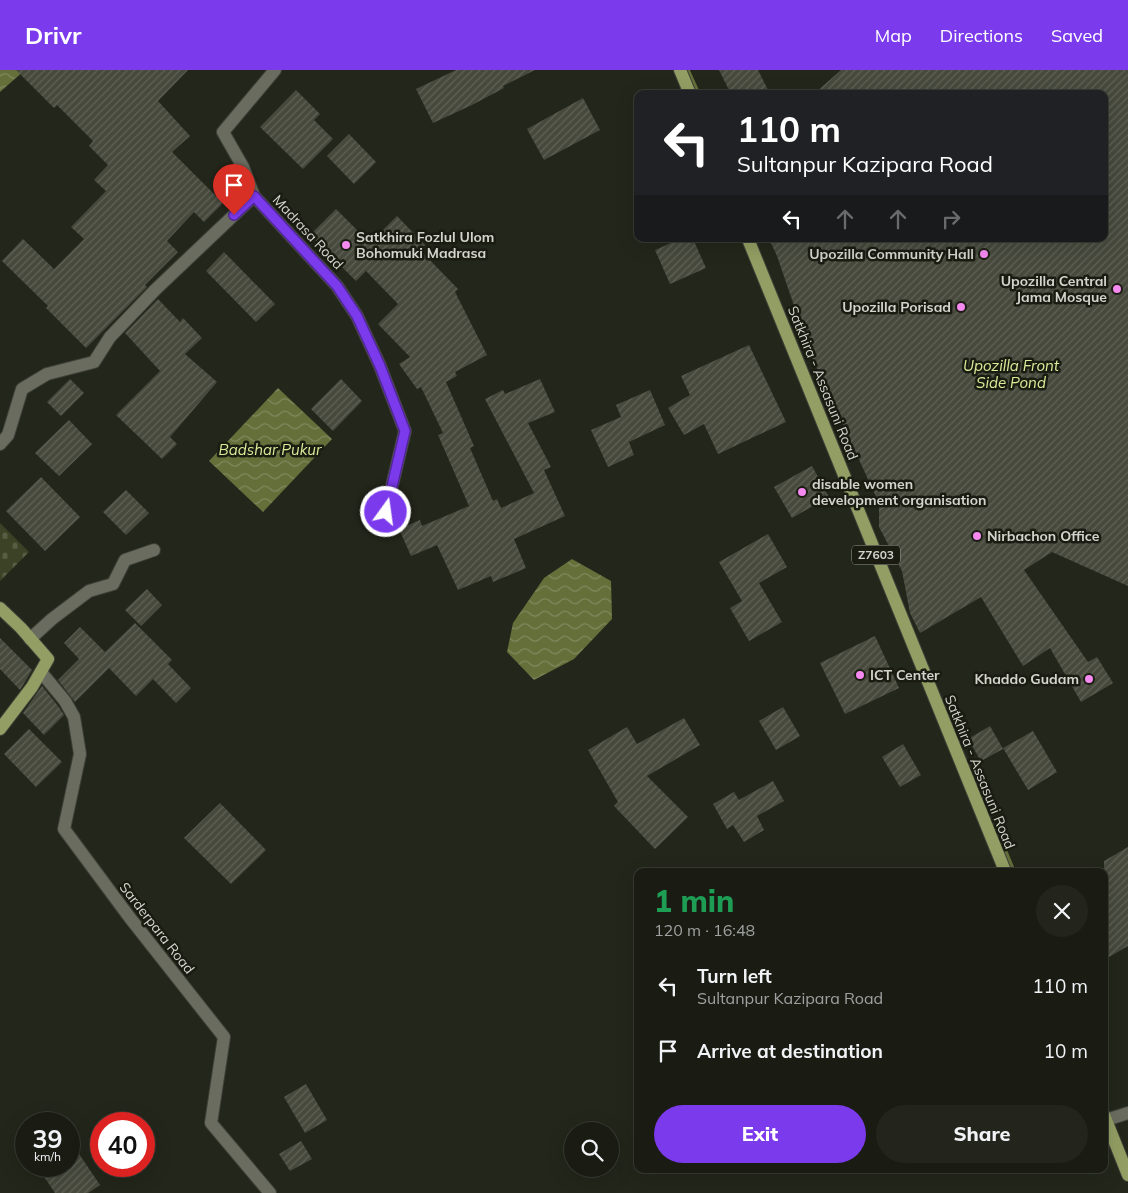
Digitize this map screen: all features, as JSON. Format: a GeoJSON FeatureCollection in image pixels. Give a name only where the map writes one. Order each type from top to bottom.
{"type":"FeatureCollection","features":[{"type":"Feature","properties":{"kind":"main road"},"geometry":{"type":"LineString","coordinates":[[680,70],[688,90]]}},
{"type":"Feature","properties":{"kind":"main road","name":"Satkhira - Assasuni Road"},"geometry":{"type":"LineString","coordinates":[[749,242],[1004,868]]}},
{"type":"Feature","properties":{"kind":"main road"},"geometry":{"type":"LineString","coordinates":[[0,608],[48,659],[32,687],[0,729]]}},
{"type":"Feature","properties":{"kind":"main road"},"geometry":{"type":"LineString","coordinates":[[1108,1125],[1128,1175]]}},
{"type":"Feature","properties":{"kind":"street"},"geometry":{"type":"LineString","coordinates":[[0,444],[8,436],[22,390],[48,374],[94,362],[110,337],[155,290],[254,196],[243,167],[223,132],[275,70]]}},
{"type":"Feature","properties":{"kind":"street","name":"Madrasa Road"},"geometry":{"type":"LineString","coordinates":[[254,196],[337,286],[357,316],[380,366],[405,431],[386,512]]}},
{"type":"Feature","properties":{"kind":"street"},"geometry":{"type":"LineString","coordinates":[[30,639],[52,619],[89,591],[113,584],[125,560],[154,550]]}},
{"type":"Feature","properties":{"kind":"street","name":"Sarderpara Road"},"geometry":{"type":"LineString","coordinates":[[41,672],[65,701],[74,717],[80,754],[64,828],[130,918],[224,1037],[211,1123],[270,1193]]}},
{"type":"Feature","properties":{"kind":"street"},"geometry":{"type":"LineString","coordinates":[[1108,1117],[1128,1113]]}},
{"type":"Feature","properties":{"kind":"green space"},"geometry":{"type":"Polygon","coordinates":[[[0,523],[29,552],[0,581],[0,523]]]}},
{"type":"Feature","properties":{"kind":"water"},"geometry":{"type":"Polygon","coordinates":[[[0,70],[25,70],[0,92],[0,70]]]}},
{"type":"Feature","properties":{"kind":"water","name":"Badshar Pukur"},"geometry":{"type":"Polygon","coordinates":[[[278,388],[332,439],[263,512],[209,461],[278,388]]]}},
{"type":"Feature","properties":{"kind":"water"},"geometry":{"type":"Polygon","coordinates":[[[572,559],[611,581],[612,619],[574,659],[534,680],[507,652],[513,623],[544,578],[572,559]]]}},
{"type":"Feature","properties":{"kind":"building"},"geometry":{"type":"Polygon","coordinates":[[[16,70],[188,70],[158,101],[190,136],[172,152],[223,203],[204,222],[194,212],[167,241],[178,252],[145,285],[147,287],[86,348],[46,308],[48,306],[2,261],[23,239],[54,269],[84,239],[71,227],[106,191],[94,180],[108,165],[89,146],[93,141],[57,105],[54,108],[16,70]]]}},
{"type":"Feature","properties":{"kind":"building"},"geometry":{"type":"Polygon","coordinates":[[[456,70],[535,70],[503,86],[504,88],[472,105],[433,123],[416,89],[456,70]]]}},
{"type":"Feature","properties":{"kind":"building"},"geometry":{"type":"Polygon","coordinates":[[[719,70],[758,70],[768,90],[729,90],[719,70]]]}},
{"type":"Feature","properties":{"kind":"building","name":"Upozilla Porisad"},"geometry":{"type":"Polygon","coordinates":[[[841,70],[1128,70],[1128,586],[1052,552],[1024,570],[1088,662],[1097,657],[1113,683],[1081,702],[1050,648],[1023,666],[981,597],[920,633],[910,613],[902,571],[879,527],[879,503],[812,358],[770,242],[1108,242],[1108,90],[818,90],[841,70]]]}},
{"type":"Feature","properties":{"kind":"building"},"geometry":{"type":"Polygon","coordinates":[[[296,90],[320,114],[314,120],[333,139],[303,169],[260,127],[296,90]]]}},
{"type":"Feature","properties":{"kind":"building"},"geometry":{"type":"Polygon","coordinates":[[[583,98],[600,130],[544,160],[527,129],[583,98]]]}},
{"type":"Feature","properties":{"kind":"building"},"geometry":{"type":"Polygon","coordinates":[[[349,134],[376,162],[354,184],[327,156],[349,134]]]}},
{"type":"Feature","properties":{"kind":"building"},"geometry":{"type":"Polygon","coordinates":[[[336,209],[370,243],[397,216],[425,245],[420,250],[458,289],[455,292],[487,355],[455,372],[457,376],[446,382],[474,446],[470,448],[493,501],[497,499],[501,508],[534,493],[485,399],[503,390],[505,394],[540,379],[555,412],[528,423],[551,467],[544,470],[565,516],[514,539],[526,568],[493,582],[491,576],[458,590],[437,545],[411,556],[399,529],[420,520],[422,526],[469,506],[438,435],[443,433],[421,387],[417,389],[399,364],[410,357],[378,324],[398,304],[366,271],[356,281],[310,235],[336,209]]]}},
{"type":"Feature","properties":{"kind":"building"},"geometry":{"type":"Polygon","coordinates":[[[673,242],[694,242],[706,268],[670,284],[655,250],[673,242]]]}},
{"type":"Feature","properties":{"kind":"building"},"geometry":{"type":"Polygon","coordinates":[[[224,252],[275,304],[256,322],[206,271],[224,252]]]}},
{"type":"Feature","properties":{"kind":"building"},"geometry":{"type":"Polygon","coordinates":[[[158,299],[180,322],[183,318],[202,338],[185,354],[217,382],[170,437],[177,444],[162,459],[116,415],[160,371],[125,333],[158,299]]]}},
{"type":"Feature","properties":{"kind":"building"},"geometry":{"type":"Polygon","coordinates":[[[749,345],[786,422],[718,454],[704,424],[684,435],[668,408],[690,395],[681,376],[749,345]]]}},
{"type":"Feature","properties":{"kind":"building"},"geometry":{"type":"Polygon","coordinates":[[[70,379],[84,393],[61,416],[47,402],[70,379]]]}},
{"type":"Feature","properties":{"kind":"building"},"geometry":{"type":"Polygon","coordinates":[[[341,379],[362,401],[333,431],[311,409],[341,379]]]}},
{"type":"Feature","properties":{"kind":"building"},"geometry":{"type":"Polygon","coordinates":[[[650,390],[665,425],[629,442],[634,455],[608,467],[591,430],[621,417],[616,405],[650,390]]]}},
{"type":"Feature","properties":{"kind":"building"},"geometry":{"type":"Polygon","coordinates":[[[69,420],[92,444],[59,476],[35,453],[69,420]]]}},
{"type":"Feature","properties":{"kind":"building","name":"disable women development organisation"},"geometry":{"type":"Polygon","coordinates":[[[812,466],[829,497],[792,518],[774,487],[812,466]]]}},
{"type":"Feature","properties":{"kind":"building"},"geometry":{"type":"Polygon","coordinates":[[[41,477],[80,517],[45,551],[6,511],[41,477]]]}},
{"type":"Feature","properties":{"kind":"building"},"geometry":{"type":"Polygon","coordinates":[[[126,490],[149,513],[126,535],[103,512],[126,490]]]}},
{"type":"Feature","properties":{"kind":"building"},"geometry":{"type":"Polygon","coordinates":[[[768,534],[787,567],[759,583],[782,622],[749,641],[730,608],[742,601],[719,562],[768,534]]]}},
{"type":"Feature","properties":{"kind":"building"},"geometry":{"type":"Polygon","coordinates":[[[147,589],[162,605],[141,626],[125,610],[147,589]]]}},
{"type":"Feature","properties":{"kind":"building"},"geometry":{"type":"Polygon","coordinates":[[[135,623],[172,660],[168,664],[191,688],[176,703],[153,679],[136,696],[109,668],[75,702],[58,680],[79,659],[64,643],[80,627],[105,652],[135,623]]]}},
{"type":"Feature","properties":{"kind":"building","name":"ICT Center"},"geometry":{"type":"Polygon","coordinates":[[[875,636],[899,688],[845,714],[820,663],[875,636]]]}},
{"type":"Feature","properties":{"kind":"building"},"geometry":{"type":"Polygon","coordinates":[[[0,638],[32,670],[20,690],[0,669],[0,638]]]}},
{"type":"Feature","properties":{"kind":"building"},"geometry":{"type":"Polygon","coordinates":[[[42,686],[64,715],[44,735],[23,713],[42,686]]]}},
{"type":"Feature","properties":{"kind":"building"},"geometry":{"type":"Polygon","coordinates":[[[783,707],[800,736],[776,750],[759,721],[783,707]]]}},
{"type":"Feature","properties":{"kind":"building"},"geometry":{"type":"Polygon","coordinates":[[[684,718],[700,745],[647,776],[688,817],[655,849],[614,806],[618,802],[588,750],[627,727],[637,744],[684,718]]]}},
{"type":"Feature","properties":{"kind":"building"},"geometry":{"type":"Polygon","coordinates":[[[990,726],[1003,749],[981,761],[968,739],[990,726]]]}},
{"type":"Feature","properties":{"kind":"building"},"geometry":{"type":"Polygon","coordinates":[[[29,729],[62,762],[36,787],[4,754],[29,729]]]}},
{"type":"Feature","properties":{"kind":"building"},"geometry":{"type":"Polygon","coordinates":[[[1033,731],[1057,772],[1028,790],[1003,748],[1033,731]]]}},
{"type":"Feature","properties":{"kind":"building"},"geometry":{"type":"Polygon","coordinates":[[[903,744],[921,775],[900,787],[882,757],[903,744]]]}},
{"type":"Feature","properties":{"kind":"building"},"geometry":{"type":"Polygon","coordinates":[[[773,781],[784,801],[757,816],[764,830],[744,842],[733,825],[727,829],[713,804],[734,792],[739,800],[773,781]]]}},
{"type":"Feature","properties":{"kind":"building"},"geometry":{"type":"Polygon","coordinates":[[[220,803],[266,850],[231,884],[184,838],[220,803]]]}},
{"type":"Feature","properties":{"kind":"building"},"geometry":{"type":"Polygon","coordinates":[[[1128,847],[1128,946],[1108,958],[1108,868],[1104,868],[1104,861],[1128,847]]]}},
{"type":"Feature","properties":{"kind":"building"},"geometry":{"type":"Polygon","coordinates":[[[306,1084],[327,1120],[305,1133],[284,1097],[306,1084]]]}},
{"type":"Feature","properties":{"kind":"building"},"geometry":{"type":"Polygon","coordinates":[[[301,1141],[312,1159],[290,1171],[279,1154],[301,1141]]]}},
{"type":"Feature","properties":{"kind":"building"},"geometry":{"type":"Polygon","coordinates":[[[80,1155],[90,1170],[90,1177],[95,1177],[100,1185],[88,1193],[55,1193],[44,1177],[80,1177],[80,1155]]]}},
{"type":"Feature","properties":{"kind":"waterway"},"geometry":{"type":"LineString","coordinates":[[686,70],[695,90]]}},
{"type":"Feature","properties":{"kind":"waterway"},"geometry":{"type":"LineString","coordinates":[[1002,847],[1011,868]]}},
{"type":"Feature","properties":{"kind":"place","name":"Satkhira Fozlul Ulom Bohomuki Madrasa"},"geometry":{"type":"Point","coordinates":[346,245]}},
{"type":"Feature","properties":{"kind":"place","name":"Upozilla Community Hall"},"geometry":{"type":"Point","coordinates":[984,254]}},
{"type":"Feature","properties":{"kind":"place","name":"Upozilla Central Jama Mosque"},"geometry":{"type":"Point","coordinates":[1117,289]}},
{"type":"Feature","properties":{"kind":"place","name":"Upozilla Porisad"},"geometry":{"type":"Point","coordinates":[961,307]}},
{"type":"Feature","properties":{"kind":"place","name":"disable women development organisation"},"geometry":{"type":"Point","coordinates":[802,492]}},
{"type":"Feature","properties":{"kind":"place","name":"Nirbachon Office"},"geometry":{"type":"Point","coordinates":[977,536]}},
{"type":"Feature","properties":{"kind":"place","name":"ICT Center"},"geometry":{"type":"Point","coordinates":[860,675]}},
{"type":"Feature","properties":{"kind":"place","name":"Khaddo Gudam"},"geometry":{"type":"Point","coordinates":[1089,679]}},
{"type":"Feature","properties":{"kind":"route"},"geometry":{"type":"LineString","coordinates":[[234,215],[254,196],[337,286],[357,316],[380,366],[405,431],[386,512]]}},
{"type":"Feature","properties":{"kind":"water label","name":"Upozilla Front Side Pond"},"geometry":{"type":"Point","coordinates":[1011,374]}}]}
